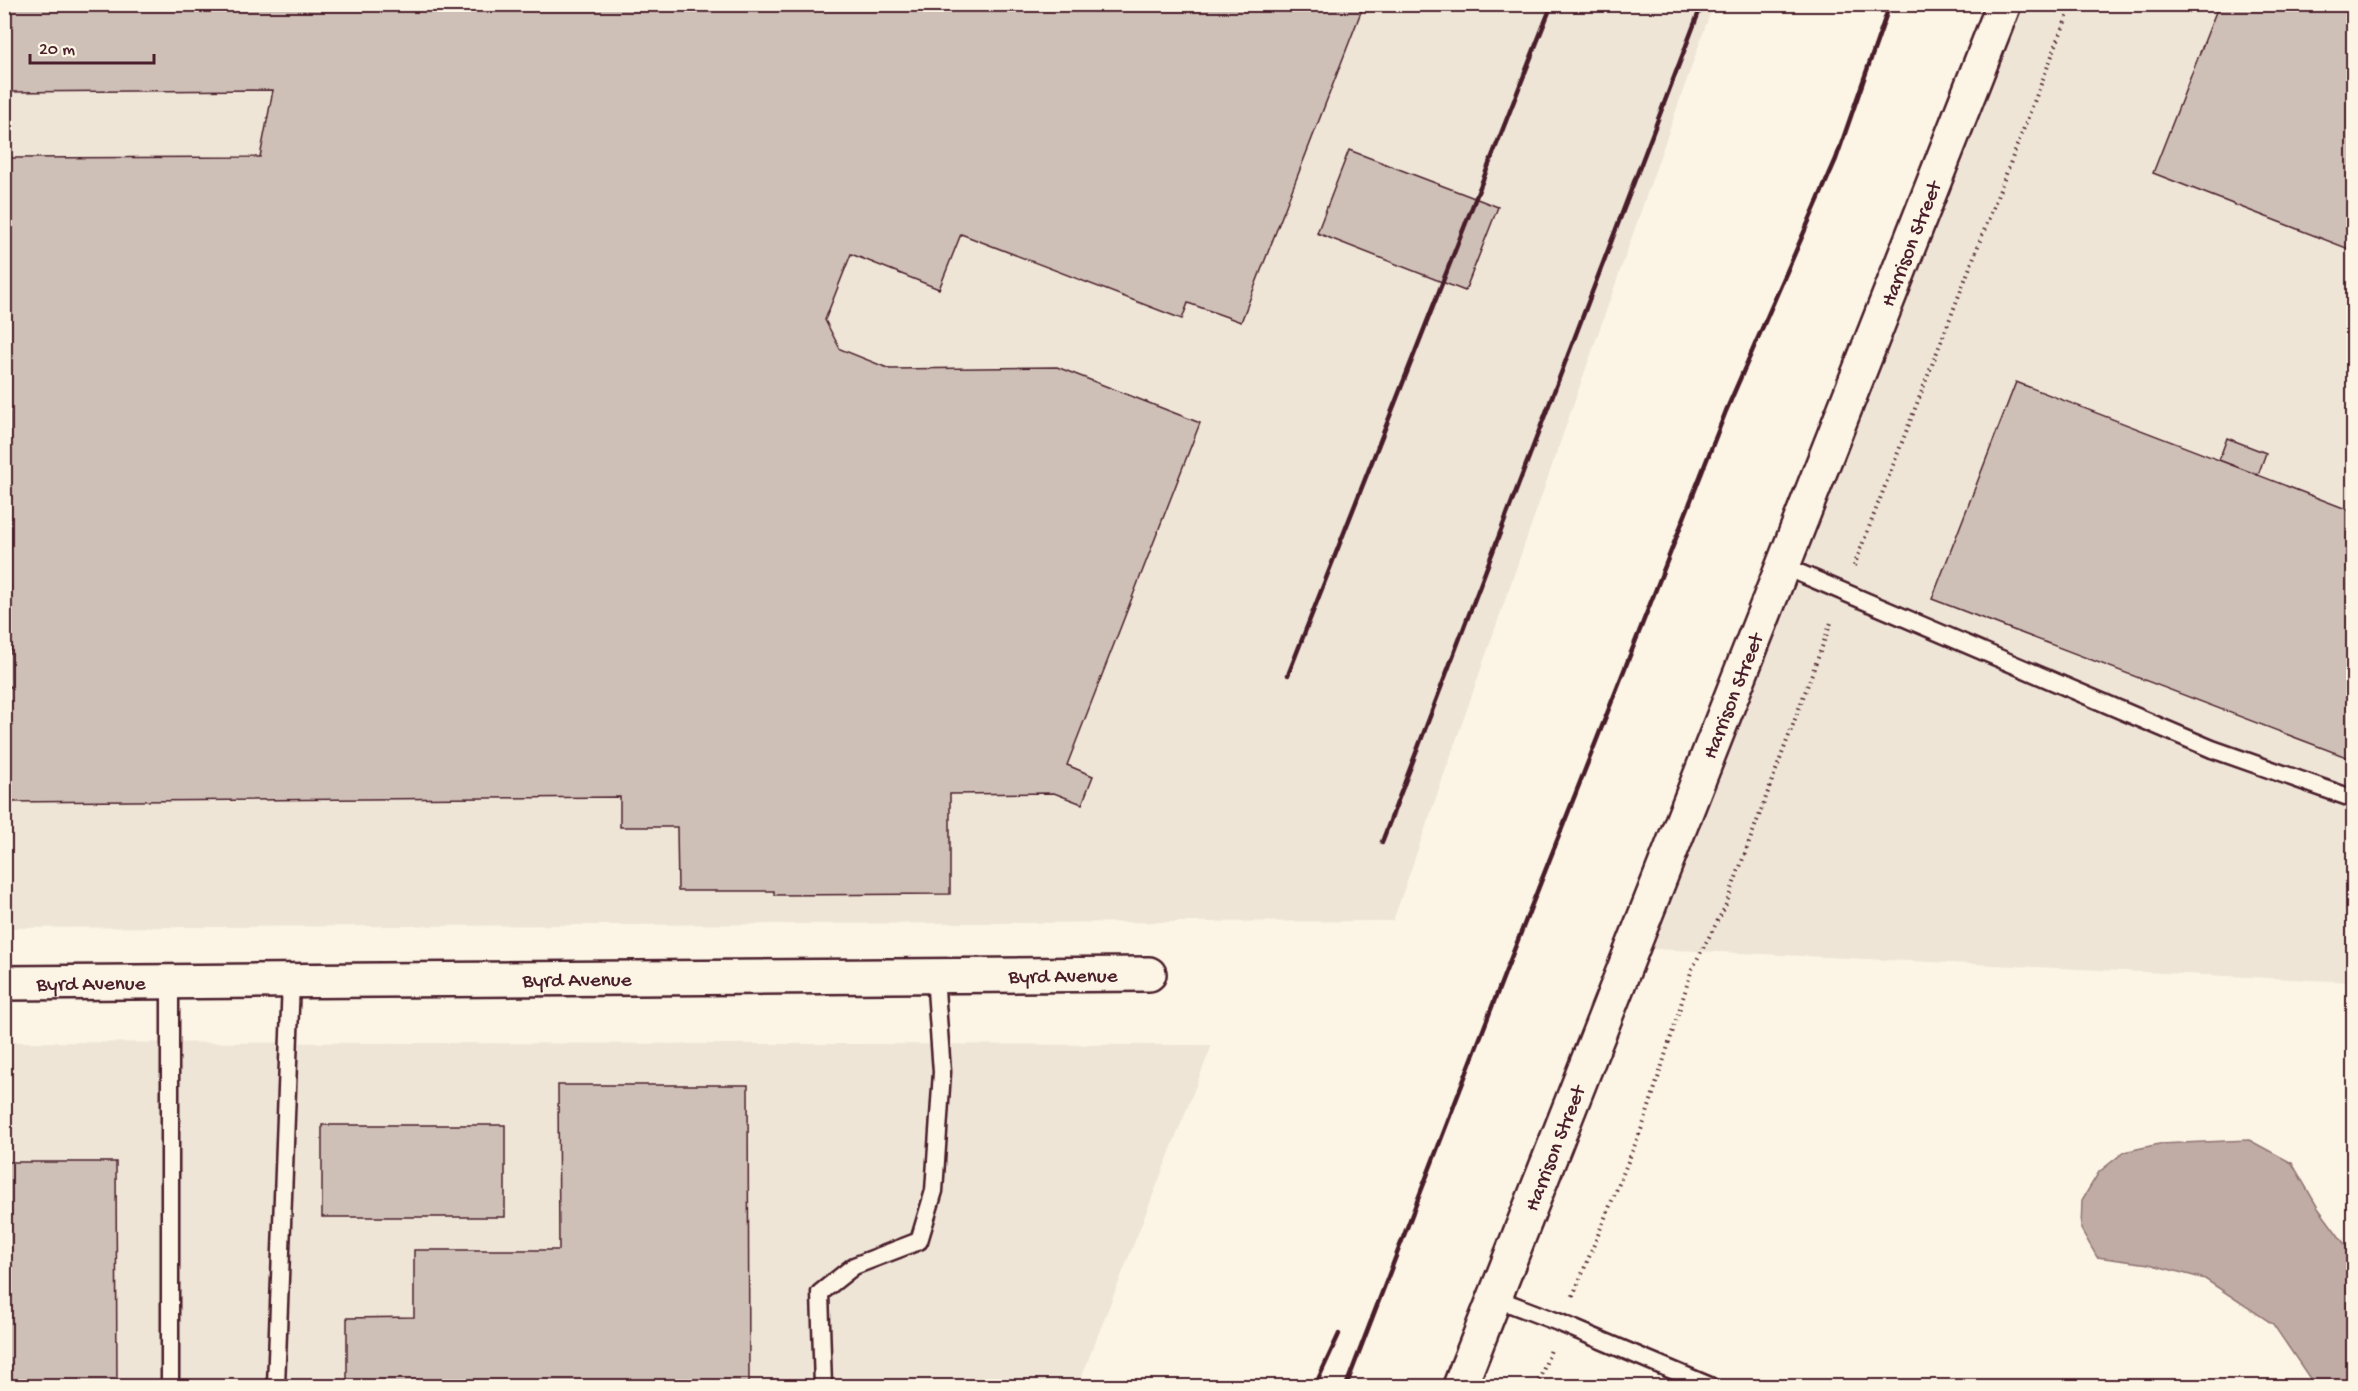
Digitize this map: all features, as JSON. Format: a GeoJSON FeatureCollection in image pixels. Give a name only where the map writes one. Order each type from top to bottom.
{"type":"FeatureCollection","features":[{"type":"Feature","properties":{"kind":"main road","name":"Harrison Street"},"geometry":{"type":"LineString","coordinates":[[1460,1386],[2004,4]]}},
{"type":"Feature","properties":{"kind":"main road","name":"Byrd Avenue"},"geometry":{"type":"LineString","coordinates":[[4,983],[1149,974]]}},
{"type":"Feature","properties":{"kind":"lane"},"geometry":{"type":"LineString","coordinates":[[1783,566],[2212,749],[2354,799]]}},
{"type":"Feature","properties":{"kind":"lane"},"geometry":{"type":"LineString","coordinates":[[823,1386],[820,1293],[854,1266],[919,1241],[933,1191],[942,1072],[935,976]]}},
{"type":"Feature","properties":{"kind":"lane"},"geometry":{"type":"LineString","coordinates":[[170,981],[170,1386]]}},
{"type":"Feature","properties":{"kind":"lane"},"geometry":{"type":"LineString","coordinates":[[276,1386],[291,981]]}},
{"type":"Feature","properties":{"kind":"lane"},"geometry":{"type":"LineString","coordinates":[[1495,1298],[1710,1386]]}},
{"type":"Feature","properties":{"kind":"path"},"geometry":{"type":"LineString","coordinates":[[1537,1386],[1645,1120],[1692,969],[1725,907],[1843,592],[1882,498],[2072,4]]}},
{"type":"Feature","properties":{"kind":"shaded area"},"geometry":{"type":"Polygon","coordinates":[[[4,5],[1713,5],[1393,921],[5,928],[4,5]]]}},
{"type":"Feature","properties":{"kind":"shaded area"},"geometry":{"type":"Polygon","coordinates":[[[2004,5],[2353,5],[2353,982],[1633,948],[2004,5]]]}},
{"type":"Feature","properties":{"kind":"shaded area"},"geometry":{"type":"Polygon","coordinates":[[[5,1042],[1212,1045],[1078,1386],[5,1386],[5,1042]]]}},
{"type":"Feature","properties":{"kind":"shaded area"},"geometry":{"type":"Polygon","coordinates":[[[2249,1140],[2292,1163],[2318,1208],[2349,1250],[2353,1251],[2353,1386],[2315,1386],[2273,1324],[2205,1279],[2149,1264],[2097,1257],[2081,1229],[2082,1200],[2099,1172],[2124,1152],[2159,1144],[2249,1140]]]}},
{"type":"Feature","properties":{"kind":"building"},"geometry":{"type":"Polygon","coordinates":[[[4,4],[1364,4],[1241,322],[1188,303],[1182,319],[961,234],[939,289],[851,254],[825,320],[840,349],[890,369],[1057,367],[1200,423],[1067,765],[1093,776],[1082,804],[1054,793],[950,794],[950,894],[774,895],[774,891],[678,891],[677,827],[620,827],[620,797],[4,802],[4,687],[11,687],[8,158],[260,157],[273,90],[4,92],[4,4]]]}},
{"type":"Feature","properties":{"kind":"building"},"geometry":{"type":"Polygon","coordinates":[[[2219,4],[2354,4],[2354,251],[2153,173],[2219,4]]]}},
{"type":"Feature","properties":{"kind":"building"},"geometry":{"type":"Polygon","coordinates":[[[1349,150],[1498,207],[1465,291],[1317,233],[1349,150]]]}},
{"type":"Feature","properties":{"kind":"building"},"geometry":{"type":"Polygon","coordinates":[[[2016,382],[2354,512],[2354,760],[1932,599],[2016,382]]]}},
{"type":"Feature","properties":{"kind":"building"},"geometry":{"type":"Polygon","coordinates":[[[2227,438],[2266,453],[2258,475],[2219,460],[2227,438]]]}},
{"type":"Feature","properties":{"kind":"building"},"geometry":{"type":"Polygon","coordinates":[[[558,1085],[748,1085],[749,1386],[347,1386],[347,1318],[414,1317],[414,1250],[559,1250],[558,1085]]]}},
{"type":"Feature","properties":{"kind":"building"},"geometry":{"type":"Polygon","coordinates":[[[322,1125],[505,1125],[505,1217],[322,1217],[322,1125]]]}},
{"type":"Feature","properties":{"kind":"building"},"geometry":{"type":"Polygon","coordinates":[[[4,1162],[116,1162],[117,1386],[4,1386],[4,1162]]]}},
{"type":"Feature","properties":{"kind":"railway"},"geometry":{"type":"LineString","coordinates":[[1288,675],[1552,4]]}},
{"type":"Feature","properties":{"kind":"railway"},"geometry":{"type":"LineString","coordinates":[[1382,842],[1702,4]]}},
{"type":"Feature","properties":{"kind":"railway"},"geometry":{"type":"LineString","coordinates":[[1346,1386],[1505,973],[1726,411],[1836,159],[1890,4]]}},
{"type":"Feature","properties":{"kind":"railway"},"geometry":{"type":"LineString","coordinates":[[1315,1386],[1339,1334]]}}]}
